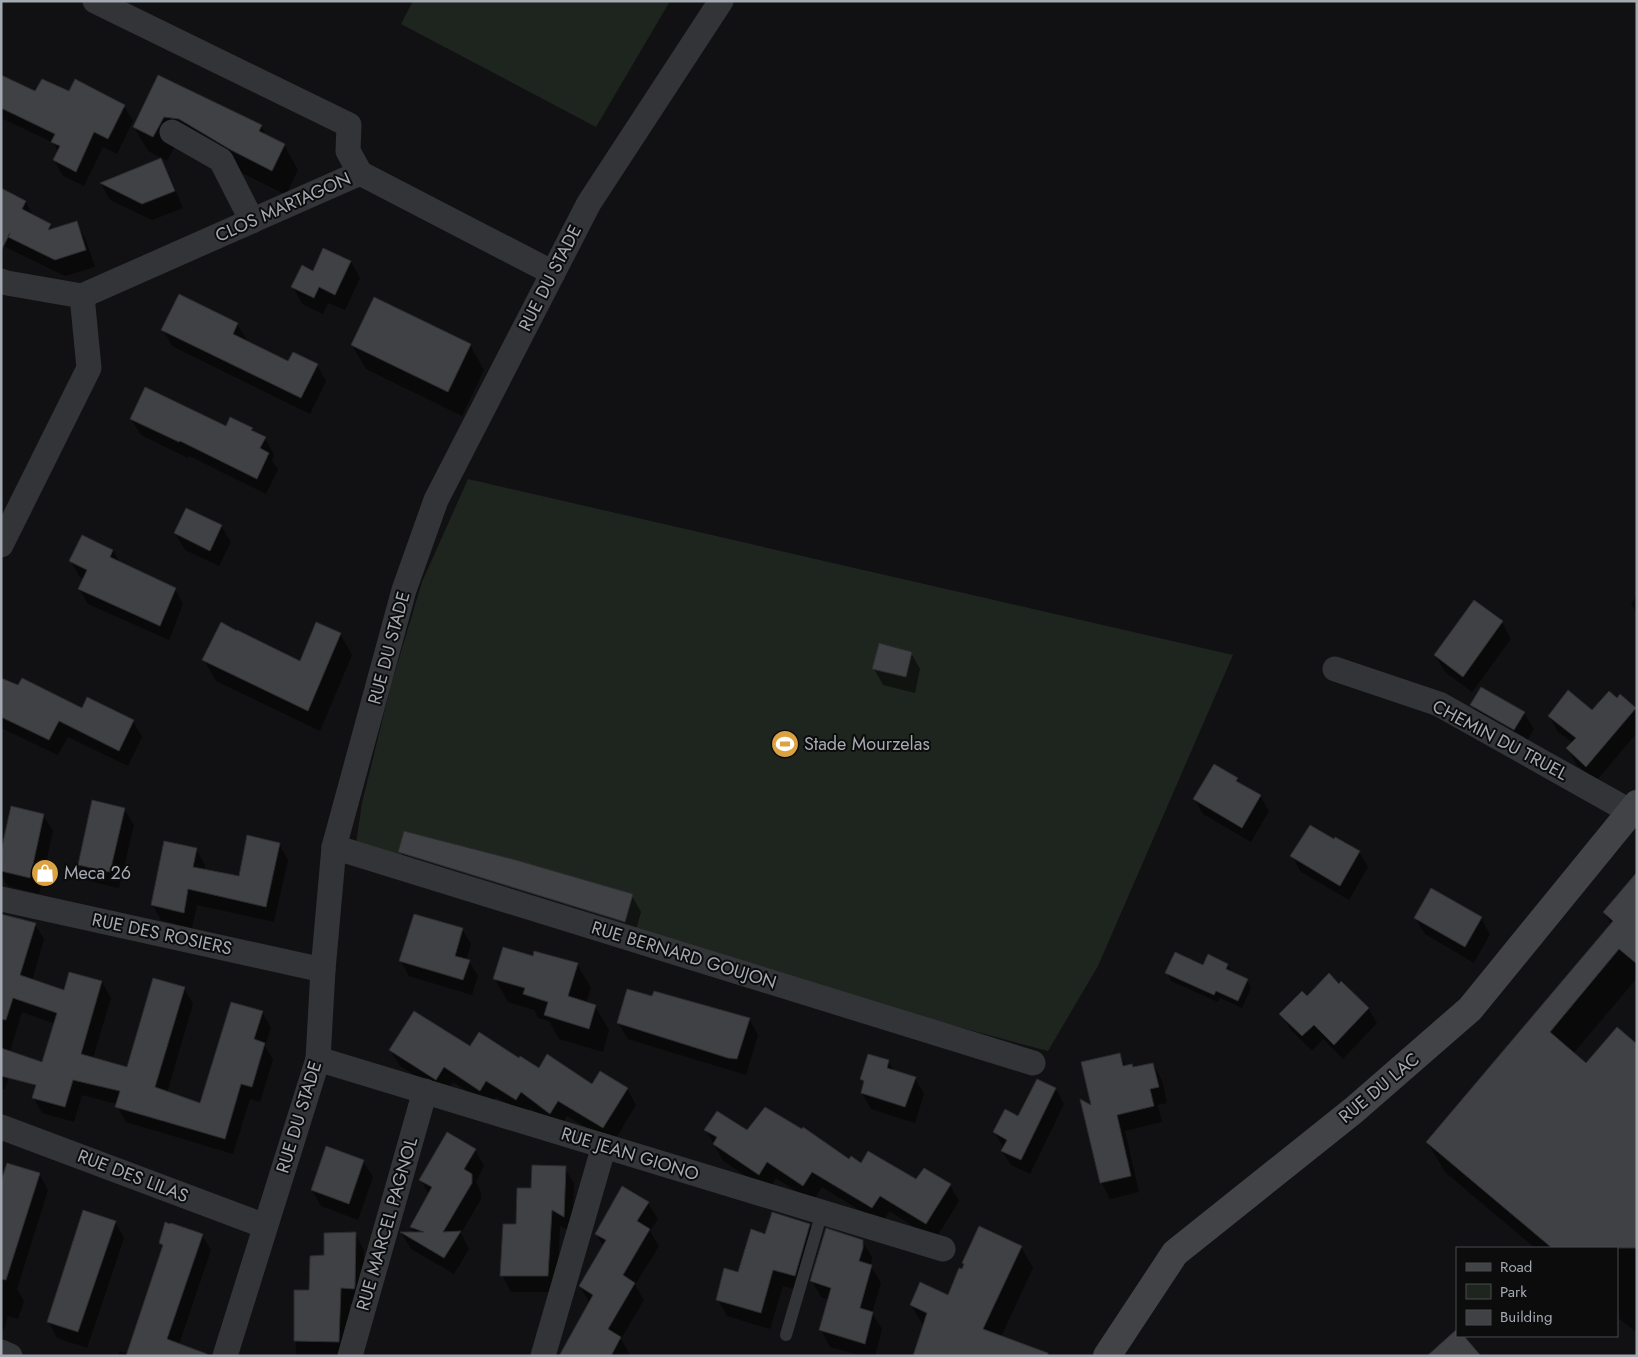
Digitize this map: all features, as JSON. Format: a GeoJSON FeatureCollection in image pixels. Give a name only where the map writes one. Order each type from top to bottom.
{"type":"FeatureCollection","features":[{"type":"Feature","properties":{"kind":"street"},"geometry":{"type":"LineString","coordinates":[[95,1],[349,125],[348,151],[360,173]]}},
{"type":"Feature","properties":{"kind":"street","name":"RUE DU STADE"},"geometry":{"type":"LineString","coordinates":[[225,1356],[318,1059],[323,970],[334,847],[404,590],[436,500],[588,203],[721,1]]}},
{"type":"Feature","properties":{"kind":"street"},"geometry":{"type":"LineString","coordinates":[[172,132],[221,160],[252,221]]}},
{"type":"Feature","properties":{"kind":"street","name":"CLOS MARTAGON"},"geometry":{"type":"LineString","coordinates":[[82,296],[360,173],[553,273]]}},
{"type":"Feature","properties":{"kind":"street"},"geometry":{"type":"LineString","coordinates":[[1,281],[82,296],[89,368],[1,545]]}},
{"type":"Feature","properties":{"kind":"street","name":"CHEMIN DU TRUEL"},"geometry":{"type":"LineString","coordinates":[[1335,670],[1439,704],[1634,808]]}},
{"type":"Feature","properties":{"kind":"street","name":"RUE DU LAC"},"geometry":{"type":"LineString","coordinates":[[1107,1356],[1175,1253],[1354,1110],[1470,1009],[1634,808]]}},
{"type":"Feature","properties":{"kind":"street","name":"RUE BERNARD GOUJON"},"geometry":{"type":"LineString","coordinates":[[334,847],[1034,1063]]}},
{"type":"Feature","properties":{"kind":"street","name":"RUE DES ROSIERS"},"geometry":{"type":"LineString","coordinates":[[1,899],[323,970]]}},
{"type":"Feature","properties":{"kind":"street","name":"RUE JEAN GIONO"},"geometry":{"type":"LineString","coordinates":[[318,1059],[943,1249]]}},
{"type":"Feature","properties":{"kind":"street","name":"RUE MARCEL PAGNOL"},"geometry":{"type":"LineString","coordinates":[[350,1356],[425,1091]]}},
{"type":"Feature","properties":{"kind":"street","name":"RUE DES LILAS"},"geometry":{"type":"LineString","coordinates":[[1,1127],[265,1226]]}},
{"type":"Feature","properties":{"kind":"street"},"geometry":{"type":"LineString","coordinates":[[543,1356],[604,1146]]}},
{"type":"Feature","properties":{"kind":"street"},"geometry":{"type":"LineString","coordinates":[[1,1352],[10,1356]]}},
{"type":"Feature","properties":{"kind":"lane"},"geometry":{"type":"LineString","coordinates":[[786,1335],[822,1212]]}},
{"type":"Feature","properties":{"kind":"green space"},"geometry":{"type":"Polygon","coordinates":[[[413,1],[670,1],[596,127],[401,24],[413,1]]]}},
{"type":"Feature","properties":{"kind":"green space","name":"Stade Mourzelas"},"geometry":{"type":"Polygon","coordinates":[[[468,479],[1233,655],[1098,966],[1048,1051],[353,864],[362,803],[391,685],[422,582],[468,479]]]}},
{"type":"Feature","properties":{"kind":"building"},"geometry":{"type":"Polygon","coordinates":[[[1,75],[35,91],[42,79],[69,91],[75,79],[125,105],[108,139],[94,132],[76,172],[53,160],[60,146],[51,142],[55,134],[1,108],[1,75]]]}},
{"type":"Feature","properties":{"kind":"building"},"geometry":{"type":"Polygon","coordinates":[[[158,75],[262,125],[259,131],[285,144],[272,171],[231,150],[179,119],[164,117],[153,137],[133,127],[158,75]]]}},
{"type":"Feature","properties":{"kind":"building"},"geometry":{"type":"Polygon","coordinates":[[[161,158],[175,191],[142,204],[100,183],[161,158]]]}},
{"type":"Feature","properties":{"kind":"building"},"geometry":{"type":"Polygon","coordinates":[[[1,188],[26,201],[22,209],[51,224],[48,230],[77,221],[86,250],[55,260],[8,237],[1,251],[1,188]]]}},
{"type":"Feature","properties":{"kind":"building"},"geometry":{"type":"Polygon","coordinates":[[[323,248],[351,261],[335,295],[319,287],[314,298],[291,287],[302,265],[313,271],[323,248]]]}},
{"type":"Feature","properties":{"kind":"building"},"geometry":{"type":"Polygon","coordinates":[[[179,294],[238,323],[233,334],[288,361],[293,352],[318,364],[301,398],[161,330],[179,294]]]}},
{"type":"Feature","properties":{"kind":"building"},"geometry":{"type":"Polygon","coordinates":[[[374,297],[471,344],[448,392],[351,345],[374,297]]]}},
{"type":"Feature","properties":{"kind":"building"},"geometry":{"type":"Polygon","coordinates":[[[145,387],[226,426],[230,417],[253,428],[251,430],[266,437],[260,448],[269,453],[257,479],[130,419],[145,387]]]}},
{"type":"Feature","properties":{"kind":"building"},"geometry":{"type":"Polygon","coordinates":[[[186,508],[222,525],[210,551],[174,533],[186,508]]]}},
{"type":"Feature","properties":{"kind":"building"},"geometry":{"type":"Polygon","coordinates":[[[82,535],[113,550],[110,557],[176,588],[160,626],[78,589],[87,570],[69,561],[82,535]]]}},
{"type":"Feature","properties":{"kind":"building"},"geometry":{"type":"Polygon","coordinates":[[[1474,600],[1503,621],[1463,677],[1434,655],[1474,600]]]}},
{"type":"Feature","properties":{"kind":"building"},"geometry":{"type":"Polygon","coordinates":[[[221,622],[300,661],[316,622],[341,633],[308,711],[202,660],[221,622]]]}},
{"type":"Feature","properties":{"kind":"building"},"geometry":{"type":"Polygon","coordinates":[[[879,643],[912,652],[906,677],[872,669],[879,643]]]}},
{"type":"Feature","properties":{"kind":"building"},"geometry":{"type":"Polygon","coordinates":[[[1,678],[18,685],[22,678],[82,708],[87,697],[134,720],[119,751],[59,721],[49,740],[1,717],[1,678]]]}},
{"type":"Feature","properties":{"kind":"building"},"geometry":{"type":"Polygon","coordinates":[[[1481,687],[1525,712],[1514,730],[1470,705],[1481,687]]]}},
{"type":"Feature","properties":{"kind":"building"},"geometry":{"type":"Polygon","coordinates":[[[1568,690],[1592,710],[1609,691],[1617,698],[1620,694],[1636,708],[1586,767],[1566,748],[1576,738],[1548,716],[1568,690]]]}},
{"type":"Feature","properties":{"kind":"building"},"geometry":{"type":"Polygon","coordinates":[[[1214,764],[1238,778],[1236,781],[1261,795],[1242,828],[1193,799],[1214,764]]]}},
{"type":"Feature","properties":{"kind":"building"},"geometry":{"type":"Polygon","coordinates":[[[92,800],[125,808],[110,872],[78,865],[92,800]]]}},
{"type":"Feature","properties":{"kind":"building"},"geometry":{"type":"Polygon","coordinates":[[[11,806],[44,814],[30,878],[1,871],[1,851],[11,806]]]}},
{"type":"Feature","properties":{"kind":"building"},"geometry":{"type":"Polygon","coordinates":[[[1310,825],[1360,851],[1340,886],[1290,856],[1310,825]]]}},
{"type":"Feature","properties":{"kind":"building"},"geometry":{"type":"Polygon","coordinates":[[[404,831],[516,860],[633,894],[625,922],[398,852],[404,831]]]}},
{"type":"Feature","properties":{"kind":"building"},"geometry":{"type":"Polygon","coordinates":[[[247,835],[280,843],[266,907],[188,889],[184,913],[151,905],[164,841],[197,848],[193,867],[239,876],[247,835]]]}},
{"type":"Feature","properties":{"kind":"building"},"geometry":{"type":"Polygon","coordinates":[[[1637,872],[1637,964],[1619,949],[1550,1032],[1586,1063],[1617,1027],[1637,1044],[1637,1248],[1551,1247],[1426,1142],[1613,921],[1603,912],[1637,872]]]}},
{"type":"Feature","properties":{"kind":"building"},"geometry":{"type":"Polygon","coordinates":[[[1431,888],[1482,917],[1465,947],[1414,918],[1431,888]]]}},
{"type":"Feature","properties":{"kind":"building"},"geometry":{"type":"Polygon","coordinates":[[[1,914],[36,923],[20,975],[64,990],[69,972],[102,981],[81,1054],[127,1067],[153,978],[185,987],[155,1087],[200,1103],[231,1002],[263,1011],[254,1039],[265,1043],[252,1087],[241,1084],[225,1139],[115,1107],[120,1091],[73,1080],[65,1107],[32,1098],[36,1085],[1,1076],[1,1048],[42,1062],[57,1013],[13,998],[6,1020],[1,1019],[1,914]]]}},
{"type":"Feature","properties":{"kind":"building"},"geometry":{"type":"Polygon","coordinates":[[[414,914],[463,928],[455,956],[470,960],[463,980],[399,961],[414,914]]]}},
{"type":"Feature","properties":{"kind":"building"},"geometry":{"type":"Polygon","coordinates":[[[503,947],[533,956],[534,951],[578,963],[568,996],[596,1005],[589,1029],[544,1015],[548,1002],[523,994],[525,988],[493,979],[503,947]]]}},
{"type":"Feature","properties":{"kind":"building"},"geometry":{"type":"Polygon","coordinates":[[[1175,952],[1203,965],[1208,954],[1228,964],[1226,969],[1248,979],[1238,1001],[1216,991],[1214,995],[1165,973],[1175,952]]]}},
{"type":"Feature","properties":{"kind":"building"},"geometry":{"type":"Polygon","coordinates":[[[1329,973],[1339,984],[1341,981],[1369,1008],[1334,1045],[1314,1025],[1302,1036],[1279,1014],[1302,991],[1307,996],[1329,973]]]}},
{"type":"Feature","properties":{"kind":"building"},"geometry":{"type":"Polygon","coordinates":[[[627,989],[652,996],[654,991],[750,1018],[737,1059],[728,1058],[617,1023],[627,989]]]}},
{"type":"Feature","properties":{"kind":"building"},"geometry":{"type":"Polygon","coordinates":[[[414,1011],[470,1046],[479,1032],[519,1058],[520,1056],[539,1068],[547,1054],[592,1084],[600,1071],[628,1088],[603,1128],[558,1101],[550,1114],[521,1092],[516,1100],[486,1081],[480,1091],[444,1067],[436,1080],[389,1050],[414,1011]]]}},
{"type":"Feature","properties":{"kind":"building"},"geometry":{"type":"Polygon","coordinates":[[[1120,1053],[1123,1066],[1132,1064],[1133,1067],[1153,1063],[1159,1087],[1150,1089],[1154,1106],[1117,1115],[1131,1176],[1100,1183],[1080,1099],[1091,1105],[1081,1062],[1120,1053]]]}},
{"type":"Feature","properties":{"kind":"building"},"geometry":{"type":"Polygon","coordinates":[[[868,1054],[889,1060],[887,1068],[916,1077],[905,1107],[861,1093],[864,1081],[860,1079],[868,1054]]]}},
{"type":"Feature","properties":{"kind":"building"},"geometry":{"type":"Polygon","coordinates":[[[1037,1079],[1056,1088],[1021,1160],[1001,1151],[1007,1140],[993,1132],[1005,1109],[1018,1116],[1037,1079]]]}},
{"type":"Feature","properties":{"kind":"building"},"geometry":{"type":"Polygon","coordinates":[[[765,1107],[802,1129],[803,1127],[849,1159],[851,1156],[861,1163],[868,1151],[916,1179],[924,1168],[951,1184],[926,1224],[880,1196],[872,1208],[812,1172],[803,1186],[767,1162],[759,1175],[713,1144],[717,1137],[704,1130],[717,1111],[747,1130],[765,1107]]]}},
{"type":"Feature","properties":{"kind":"building"},"geometry":{"type":"Polygon","coordinates":[[[447,1132],[476,1149],[464,1169],[472,1174],[472,1183],[443,1232],[461,1231],[444,1258],[400,1232],[424,1232],[410,1227],[432,1187],[419,1180],[447,1132]]]}},
{"type":"Feature","properties":{"kind":"building"},"geometry":{"type":"Polygon","coordinates":[[[326,1146],[364,1160],[349,1204],[311,1190],[326,1146]]]}},
{"type":"Feature","properties":{"kind":"building"},"geometry":{"type":"Polygon","coordinates":[[[7,1163],[40,1173],[6,1280],[1,1279],[1,1181],[7,1163]]]}},
{"type":"Feature","properties":{"kind":"building"},"geometry":{"type":"Polygon","coordinates":[[[532,1165],[566,1166],[564,1217],[552,1210],[548,1276],[500,1276],[503,1224],[516,1224],[517,1188],[531,1188],[532,1165]]]}},
{"type":"Feature","properties":{"kind":"building"},"geometry":{"type":"Polygon","coordinates":[[[622,1186],[649,1202],[637,1221],[650,1229],[623,1275],[635,1283],[608,1329],[621,1337],[611,1356],[559,1356],[593,1295],[579,1286],[606,1240],[595,1234],[622,1186]]]}},
{"type":"Feature","properties":{"kind":"building"},"geometry":{"type":"Polygon","coordinates":[[[83,1210],[116,1221],[78,1332],[47,1322],[83,1210]]]}},
{"type":"Feature","properties":{"kind":"building"},"geometry":{"type":"Polygon","coordinates":[[[772,1212],[810,1224],[795,1276],[773,1270],[761,1313],[716,1300],[724,1268],[738,1272],[751,1229],[765,1234],[772,1212]]]}},
{"type":"Feature","properties":{"kind":"building"},"geometry":{"type":"Polygon","coordinates":[[[165,1222],[203,1234],[167,1339],[207,1354],[207,1356],[126,1356],[163,1245],[159,1243],[165,1222]]]}},
{"type":"Feature","properties":{"kind":"building"},"geometry":{"type":"Polygon","coordinates":[[[979,1226],[1022,1246],[983,1329],[1048,1353],[1048,1356],[913,1356],[927,1313],[910,1305],[920,1282],[948,1295],[959,1268],[962,1269],[964,1264],[962,1263],[979,1226]]]}},
{"type":"Feature","properties":{"kind":"building"},"geometry":{"type":"Polygon","coordinates":[[[826,1228],[863,1240],[859,1261],[872,1265],[860,1308],[873,1312],[865,1344],[819,1330],[831,1288],[810,1281],[826,1228]]]}},
{"type":"Feature","properties":{"kind":"building"},"geometry":{"type":"Polygon","coordinates":[[[356,1232],[355,1286],[354,1289],[341,1288],[339,1342],[294,1341],[294,1290],[309,1290],[310,1256],[324,1255],[324,1233],[356,1232]]]}},
{"type":"Feature","properties":{"kind":"building"},"geometry":{"type":"Polygon","coordinates":[[[1456,1330],[1456,1337],[1465,1337],[1481,1356],[1427,1356],[1456,1330]]]}},
{"type":"Feature","properties":{"kind":"place","name":"Stade Mourzelas"},"geometry":{"type":"Point","coordinates":[785,744]}},
{"type":"Feature","properties":{"kind":"place","name":"Meca 26"},"geometry":{"type":"Point","coordinates":[45,873]}}]}
